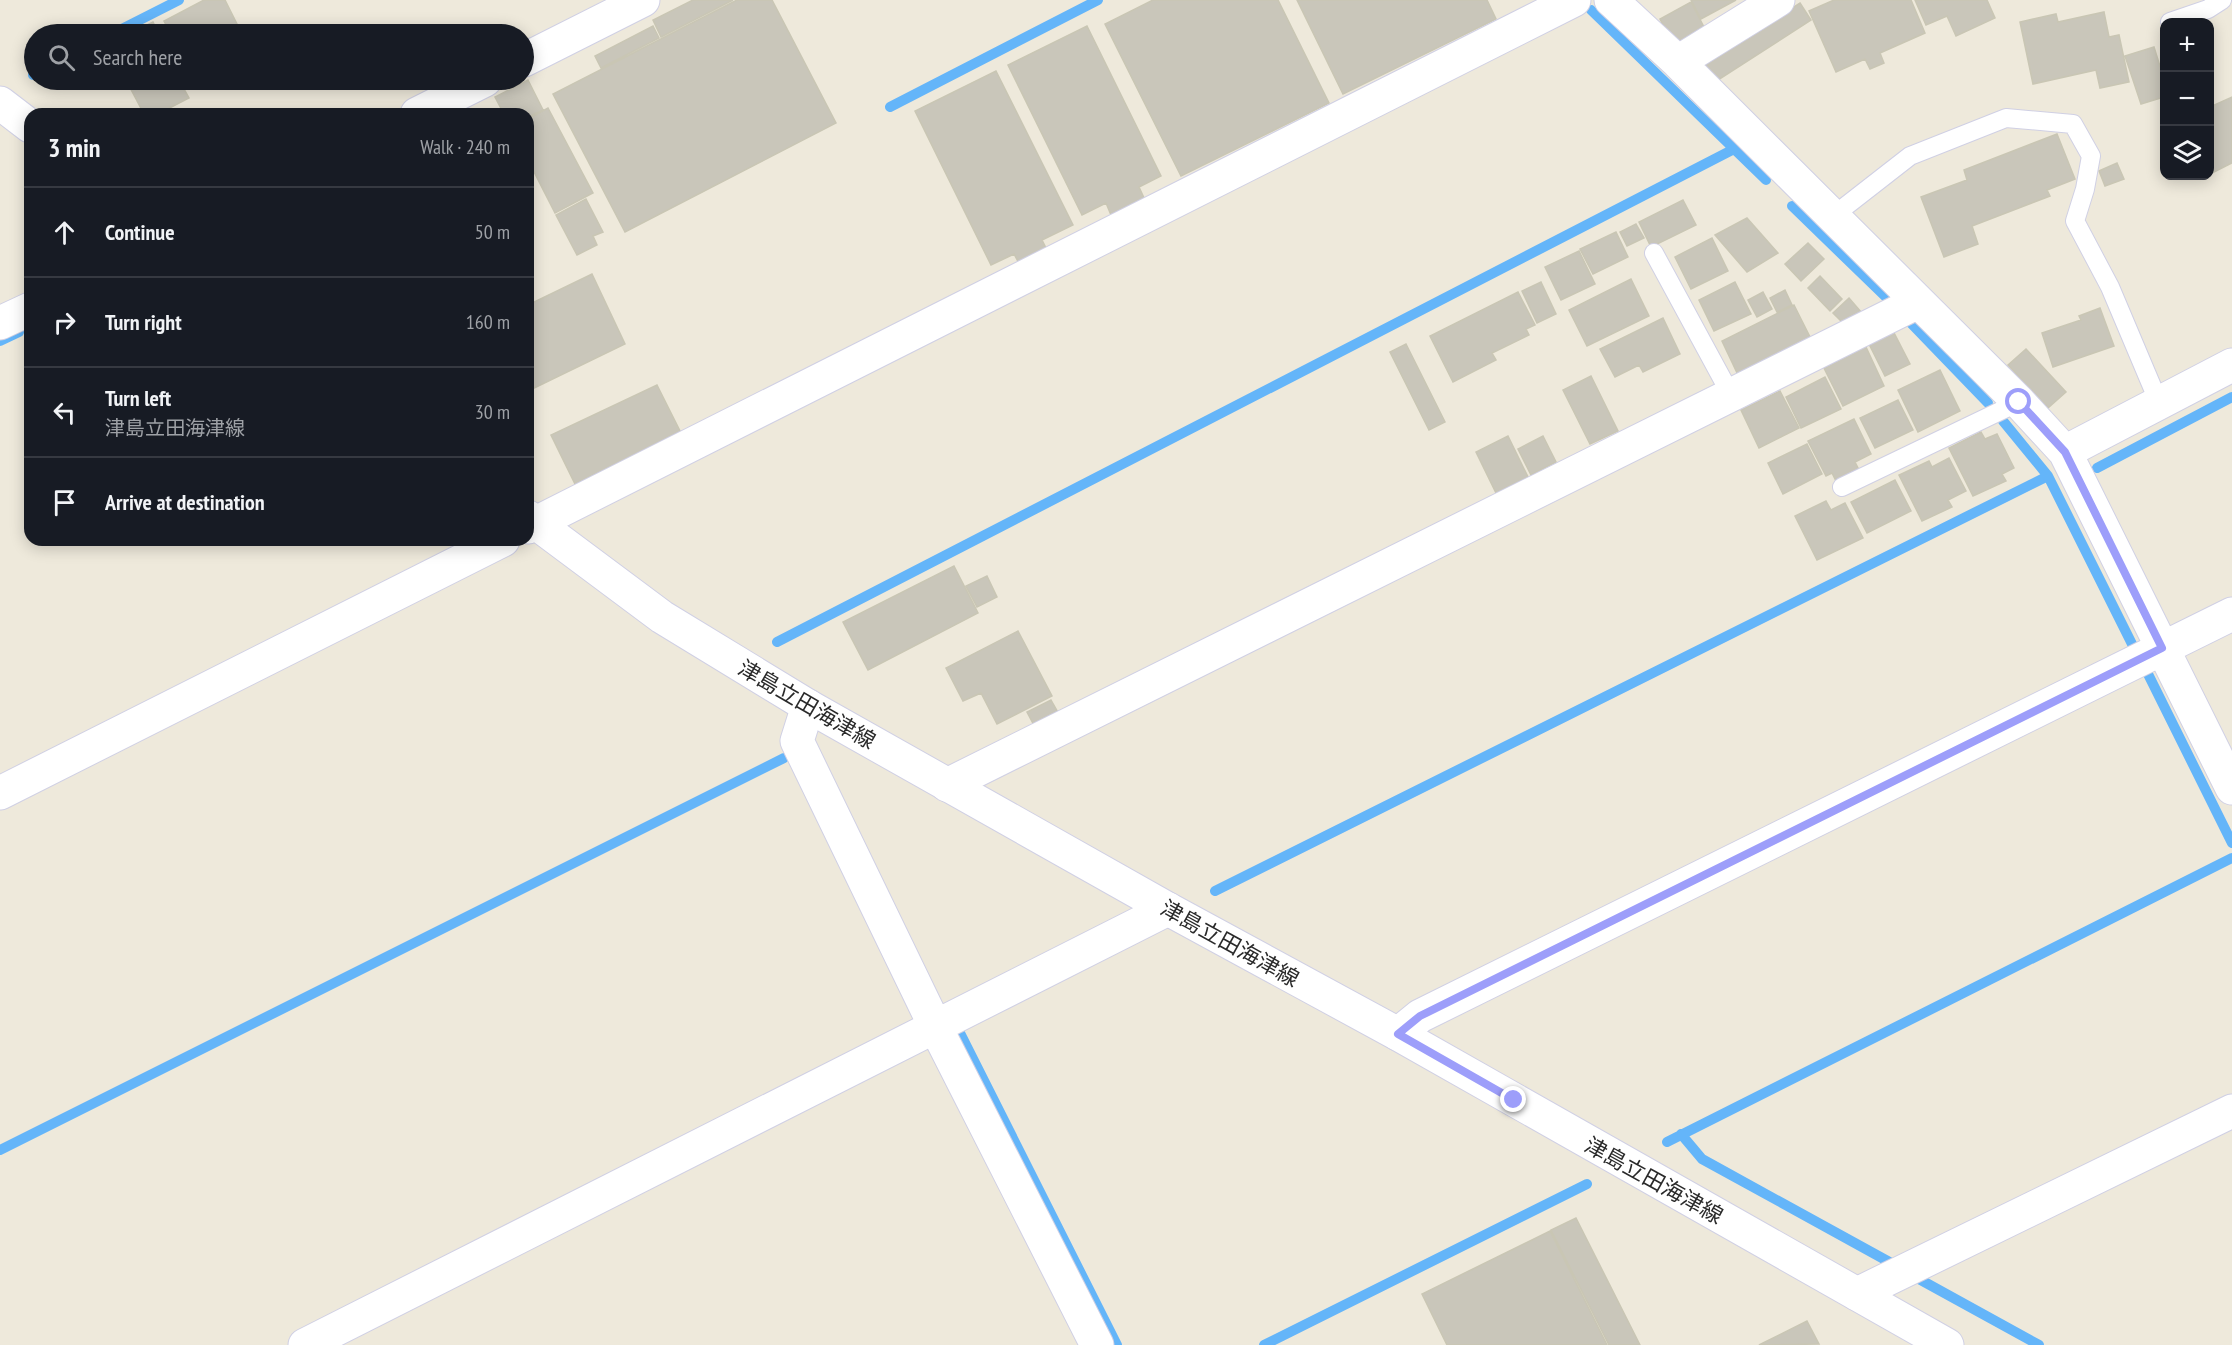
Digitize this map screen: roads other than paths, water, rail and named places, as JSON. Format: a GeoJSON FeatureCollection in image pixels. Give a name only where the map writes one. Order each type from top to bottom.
{"type":"FeatureCollection","features":[{"type":"Feature","properties":{"kind":"street"},"geometry":{"type":"LineString","coordinates":[[534,55],[643,0]]}},
{"type":"Feature","properties":{"kind":"street"},"geometry":{"type":"LineString","coordinates":[[534,520],[1574,0]]}},
{"type":"Feature","properties":{"kind":"street"},"geometry":{"type":"LineString","coordinates":[[1611,0],[1678,62],[1833,216],[2019,402],[2065,452],[2232,788]]}},
{"type":"Feature","properties":{"kind":"street"},"geometry":{"type":"LineString","coordinates":[[1678,62],[1778,0]]}},
{"type":"Feature","properties":{"kind":"street"},"geometry":{"type":"LineString","coordinates":[[429,108],[465,90]]}},
{"type":"Feature","properties":{"kind":"street"},"geometry":{"type":"LineString","coordinates":[[0,103],[24,121]]}},
{"type":"Feature","properties":{"kind":"street"},"geometry":{"type":"LineString","coordinates":[[947,784],[1918,302]]}},
{"type":"Feature","properties":{"kind":"street"},"geometry":{"type":"LineString","coordinates":[[0,324],[24,312]]}},
{"type":"Feature","properties":{"kind":"street"},"geometry":{"type":"LineString","coordinates":[[2065,452],[2232,365]]}},
{"type":"Feature","properties":{"kind":"street","name":"津島立田海津線"},"geometry":{"type":"LineString","coordinates":[[534,524],[662,617],[808,706],[1167,909],[1398,1034],[1947,1345]]}},
{"type":"Feature","properties":{"kind":"street"},"geometry":{"type":"LineString","coordinates":[[0,793],[491,546]]}},
{"type":"Feature","properties":{"kind":"street"},"geometry":{"type":"LineString","coordinates":[[1398,1034],[1420,1016],[2232,614]]}},
{"type":"Feature","properties":{"kind":"street"},"geometry":{"type":"LineString","coordinates":[[808,706],[797,741],[936,1028],[1097,1345]]}},
{"type":"Feature","properties":{"kind":"street"},"geometry":{"type":"LineString","coordinates":[[305,1345],[936,1028],[1167,909]]}},
{"type":"Feature","properties":{"kind":"street"},"geometry":{"type":"LineString","coordinates":[[1857,1294],[2232,1112]]}},
{"type":"Feature","properties":{"kind":"lane"},"geometry":{"type":"LineString","coordinates":[[2183,18],[2208,9],[2222,0]]}},
{"type":"Feature","properties":{"kind":"lane"},"geometry":{"type":"LineString","coordinates":[[1833,216],[1910,156],[2006,118],[2073,124],[2091,156],[2085,189],[2075,221],[2110,287],[2159,403]]}},
{"type":"Feature","properties":{"kind":"lane"},"geometry":{"type":"LineString","coordinates":[[1654,253],[1731,395]]}},
{"type":"Feature","properties":{"kind":"lane"},"geometry":{"type":"LineString","coordinates":[[1842,487],[2019,402]]}},
{"type":"Feature","properties":{"kind":"waterway"},"geometry":{"type":"LineString","coordinates":[[132,24],[179,0]]}},
{"type":"Feature","properties":{"kind":"waterway"},"geometry":{"type":"LineString","coordinates":[[890,107],[1098,0]]}},
{"type":"Feature","properties":{"kind":"waterway"},"geometry":{"type":"LineString","coordinates":[[1591,10],[1766,180]]}},
{"type":"Feature","properties":{"kind":"waterway"},"geometry":{"type":"LineString","coordinates":[[777,642],[1734,149]]}},
{"type":"Feature","properties":{"kind":"waterway"},"geometry":{"type":"LineString","coordinates":[[1792,206],[1892,303]]}},
{"type":"Feature","properties":{"kind":"waterway"},"geometry":{"type":"LineString","coordinates":[[1906,318],[1988,403]]}},
{"type":"Feature","properties":{"kind":"waterway"},"geometry":{"type":"LineString","coordinates":[[0,341],[19,332]]}},
{"type":"Feature","properties":{"kind":"waterway"},"geometry":{"type":"LineString","coordinates":[[2097,468],[2232,397]]}},
{"type":"Feature","properties":{"kind":"waterway"},"geometry":{"type":"LineString","coordinates":[[2003,421],[2048,476],[2132,644]]}},
{"type":"Feature","properties":{"kind":"waterway"},"geometry":{"type":"LineString","coordinates":[[1215,891],[2048,476]]}},
{"type":"Feature","properties":{"kind":"waterway"},"geometry":{"type":"LineString","coordinates":[[2146,670],[2232,843]]}},
{"type":"Feature","properties":{"kind":"waterway"},"geometry":{"type":"LineString","coordinates":[[0,1150],[784,758]]}},
{"type":"Feature","properties":{"kind":"waterway"},"geometry":{"type":"LineString","coordinates":[[1667,1142],[2232,858]]}},
{"type":"Feature","properties":{"kind":"waterway"},"geometry":{"type":"LineString","coordinates":[[958,1029],[1117,1345]]}},
{"type":"Feature","properties":{"kind":"waterway"},"geometry":{"type":"LineString","coordinates":[[1681,1134],[1702,1159],[1893,1264]]}},
{"type":"Feature","properties":{"kind":"waterway"},"geometry":{"type":"LineString","coordinates":[[1264,1345],[1587,1184]]}},
{"type":"Feature","properties":{"kind":"waterway"},"geometry":{"type":"LineString","coordinates":[[1919,1279],[2039,1345]]}}]}
